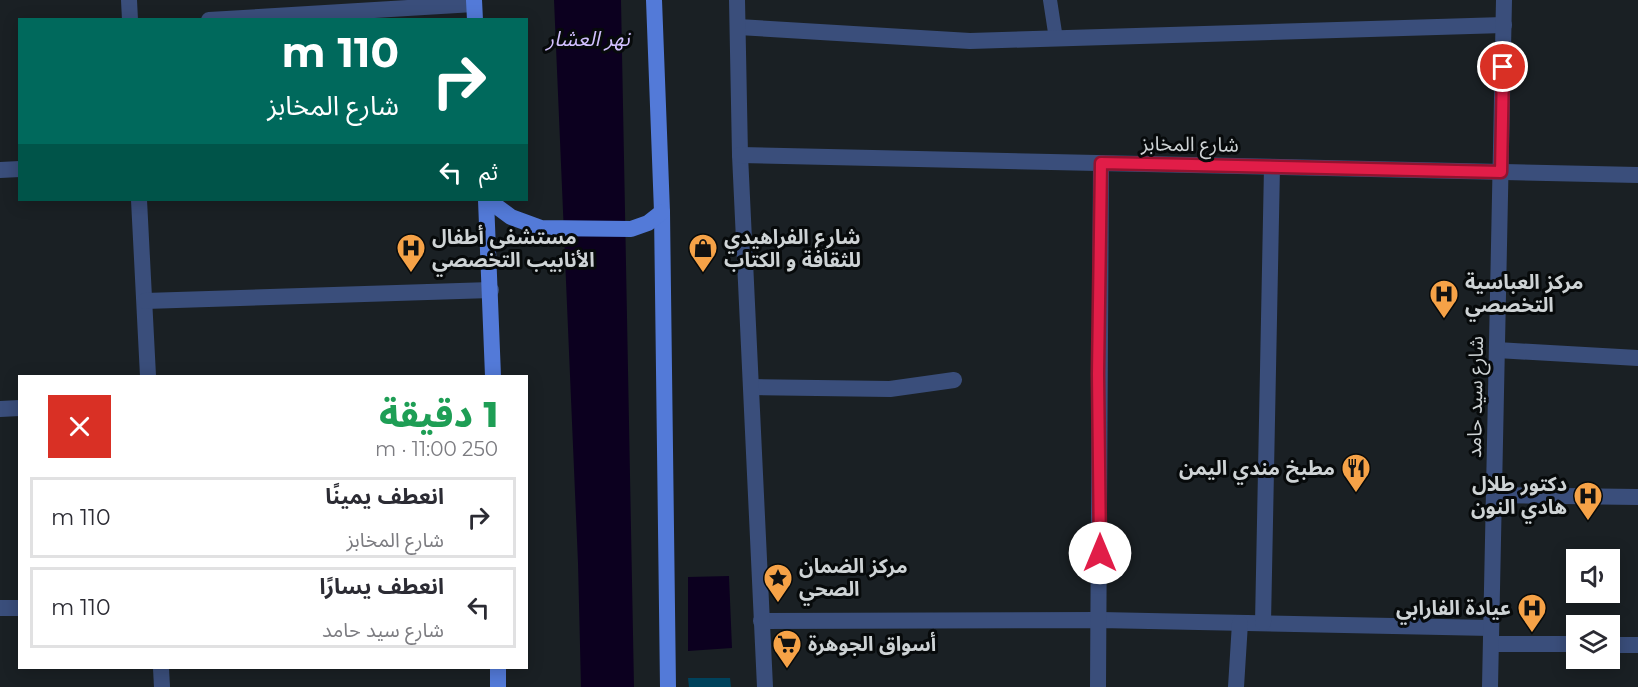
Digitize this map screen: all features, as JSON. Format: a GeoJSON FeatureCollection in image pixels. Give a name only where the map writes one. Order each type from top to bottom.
{"type":"FeatureCollection","features":[{"type":"Feature","properties":{"kind":"main road"},"geometry":{"type":"LineString","coordinates":[[654,0],[662,212],[669,687]]}},
{"type":"Feature","properties":{"kind":"main road"},"geometry":{"type":"LineString","coordinates":[[487,201],[493,375]]}},
{"type":"Feature","properties":{"kind":"main road"},"geometry":{"type":"LineString","coordinates":[[488,201],[511,217],[541,228],[631,229],[648,223],[662,212]]}},
{"type":"Feature","properties":{"kind":"main road"},"geometry":{"type":"LineString","coordinates":[[498,669],[498,687]]}},
{"type":"Feature","properties":{"kind":"street"},"geometry":{"type":"LineString","coordinates":[[129,0],[130,18]]}},
{"type":"Feature","properties":{"kind":"street"},"geometry":{"type":"LineString","coordinates":[[736,0],[740,155],[765,687]]}},
{"type":"Feature","properties":{"kind":"street","name":"شارع سيد حامد"},"geometry":{"type":"LineString","coordinates":[[1490,687],[1504,0]]}},
{"type":"Feature","properties":{"kind":"street"},"geometry":{"type":"LineString","coordinates":[[253,18],[474,8]]}},
{"type":"Feature","properties":{"kind":"street"},"geometry":{"type":"LineString","coordinates":[[738,27],[970,41],[1504,25]]}},
{"type":"Feature","properties":{"kind":"street","name":"شارع المخابز"},"geometry":{"type":"LineString","coordinates":[[740,155],[1638,175]]}},
{"type":"Feature","properties":{"kind":"street"},"geometry":{"type":"LineString","coordinates":[[1098,687],[1101,163]]}},
{"type":"Feature","properties":{"kind":"street"},"geometry":{"type":"LineString","coordinates":[[1263,623],[1272,167]]}},
{"type":"Feature","properties":{"kind":"street"},"geometry":{"type":"LineString","coordinates":[[0,170],[18,170]]}},
{"type":"Feature","properties":{"kind":"street"},"geometry":{"type":"LineString","coordinates":[[139,201],[148,375]]}},
{"type":"Feature","properties":{"kind":"street"},"geometry":{"type":"LineString","coordinates":[[145,302],[491,290]]}},
{"type":"Feature","properties":{"kind":"street"},"geometry":{"type":"LineString","coordinates":[[1497,351],[1638,358]]}},
{"type":"Feature","properties":{"kind":"street"},"geometry":{"type":"LineString","coordinates":[[752,387],[890,389],[954,380]]}},
{"type":"Feature","properties":{"kind":"street"},"geometry":{"type":"LineString","coordinates":[[0,409],[18,408]]}},
{"type":"Feature","properties":{"kind":"street"},"geometry":{"type":"LineString","coordinates":[[1494,495],[1638,497]]}},
{"type":"Feature","properties":{"kind":"street"},"geometry":{"type":"LineString","coordinates":[[0,608],[18,608]]}},
{"type":"Feature","properties":{"kind":"street"},"geometry":{"type":"LineString","coordinates":[[761,621],[1100,620],[1263,623],[1491,636],[1566,643]]}},
{"type":"Feature","properties":{"kind":"street"},"geometry":{"type":"LineString","coordinates":[[1236,687],[1240,623]]}},
{"type":"Feature","properties":{"kind":"street"},"geometry":{"type":"LineString","coordinates":[[1620,645],[1638,645]]}},
{"type":"Feature","properties":{"kind":"street"},"geometry":{"type":"LineString","coordinates":[[161,669],[162,687]]}},
{"type":"Feature","properties":{"kind":"lane"},"geometry":{"type":"LineString","coordinates":[[1050,0],[1056,39]]}},
{"type":"Feature","properties":{"kind":"shaded area"},"geometry":{"type":"Polygon","coordinates":[[[688,678],[730,678],[731,687],[689,687],[688,678]]]}},
{"type":"Feature","properties":{"kind":"water","name":"نهر العشار"},"geometry":{"type":"Polygon","coordinates":[[[554,0],[621,0],[634,687],[581,687],[578,563],[554,0]]]}},
{"type":"Feature","properties":{"kind":"water"},"geometry":{"type":"Polygon","coordinates":[[[729,576],[732,648],[688,651],[688,577],[729,576]]]}},
{"type":"Feature","properties":{"kind":"place","name":"مستشفى أطفال الأنابيب التخصصي"},"geometry":{"type":"Point","coordinates":[411,274]}},
{"type":"Feature","properties":{"kind":"place","name":"شارع الفراهيدي للثقافة و الكتاب"},"geometry":{"type":"Point","coordinates":[703,274]}},
{"type":"Feature","properties":{"kind":"place","name":"مركز العباسية التخصصي"},"geometry":{"type":"Point","coordinates":[1444,320]}},
{"type":"Feature","properties":{"kind":"place","name":"مطبخ مندي اليمن"},"geometry":{"type":"Point","coordinates":[1356,494]}},
{"type":"Feature","properties":{"kind":"place","name":"دكتور طلال هادي النون"},"geometry":{"type":"Point","coordinates":[1588,522]}},
{"type":"Feature","properties":{"kind":"place","name":"مركز الضمان الصحي"},"geometry":{"type":"Point","coordinates":[778,604]}},
{"type":"Feature","properties":{"kind":"place","name":"عيادة الفارابي"},"geometry":{"type":"Point","coordinates":[1532,634]}},
{"type":"Feature","properties":{"kind":"place","name":"أسواق الجوهرة"},"geometry":{"type":"Point","coordinates":[787,670]}},
{"type":"Feature","properties":{"kind":"route"},"geometry":{"type":"LineString","coordinates":[[1100,553],[1098,374],[1101,163],[1501,172],[1503,67]]}}]}
